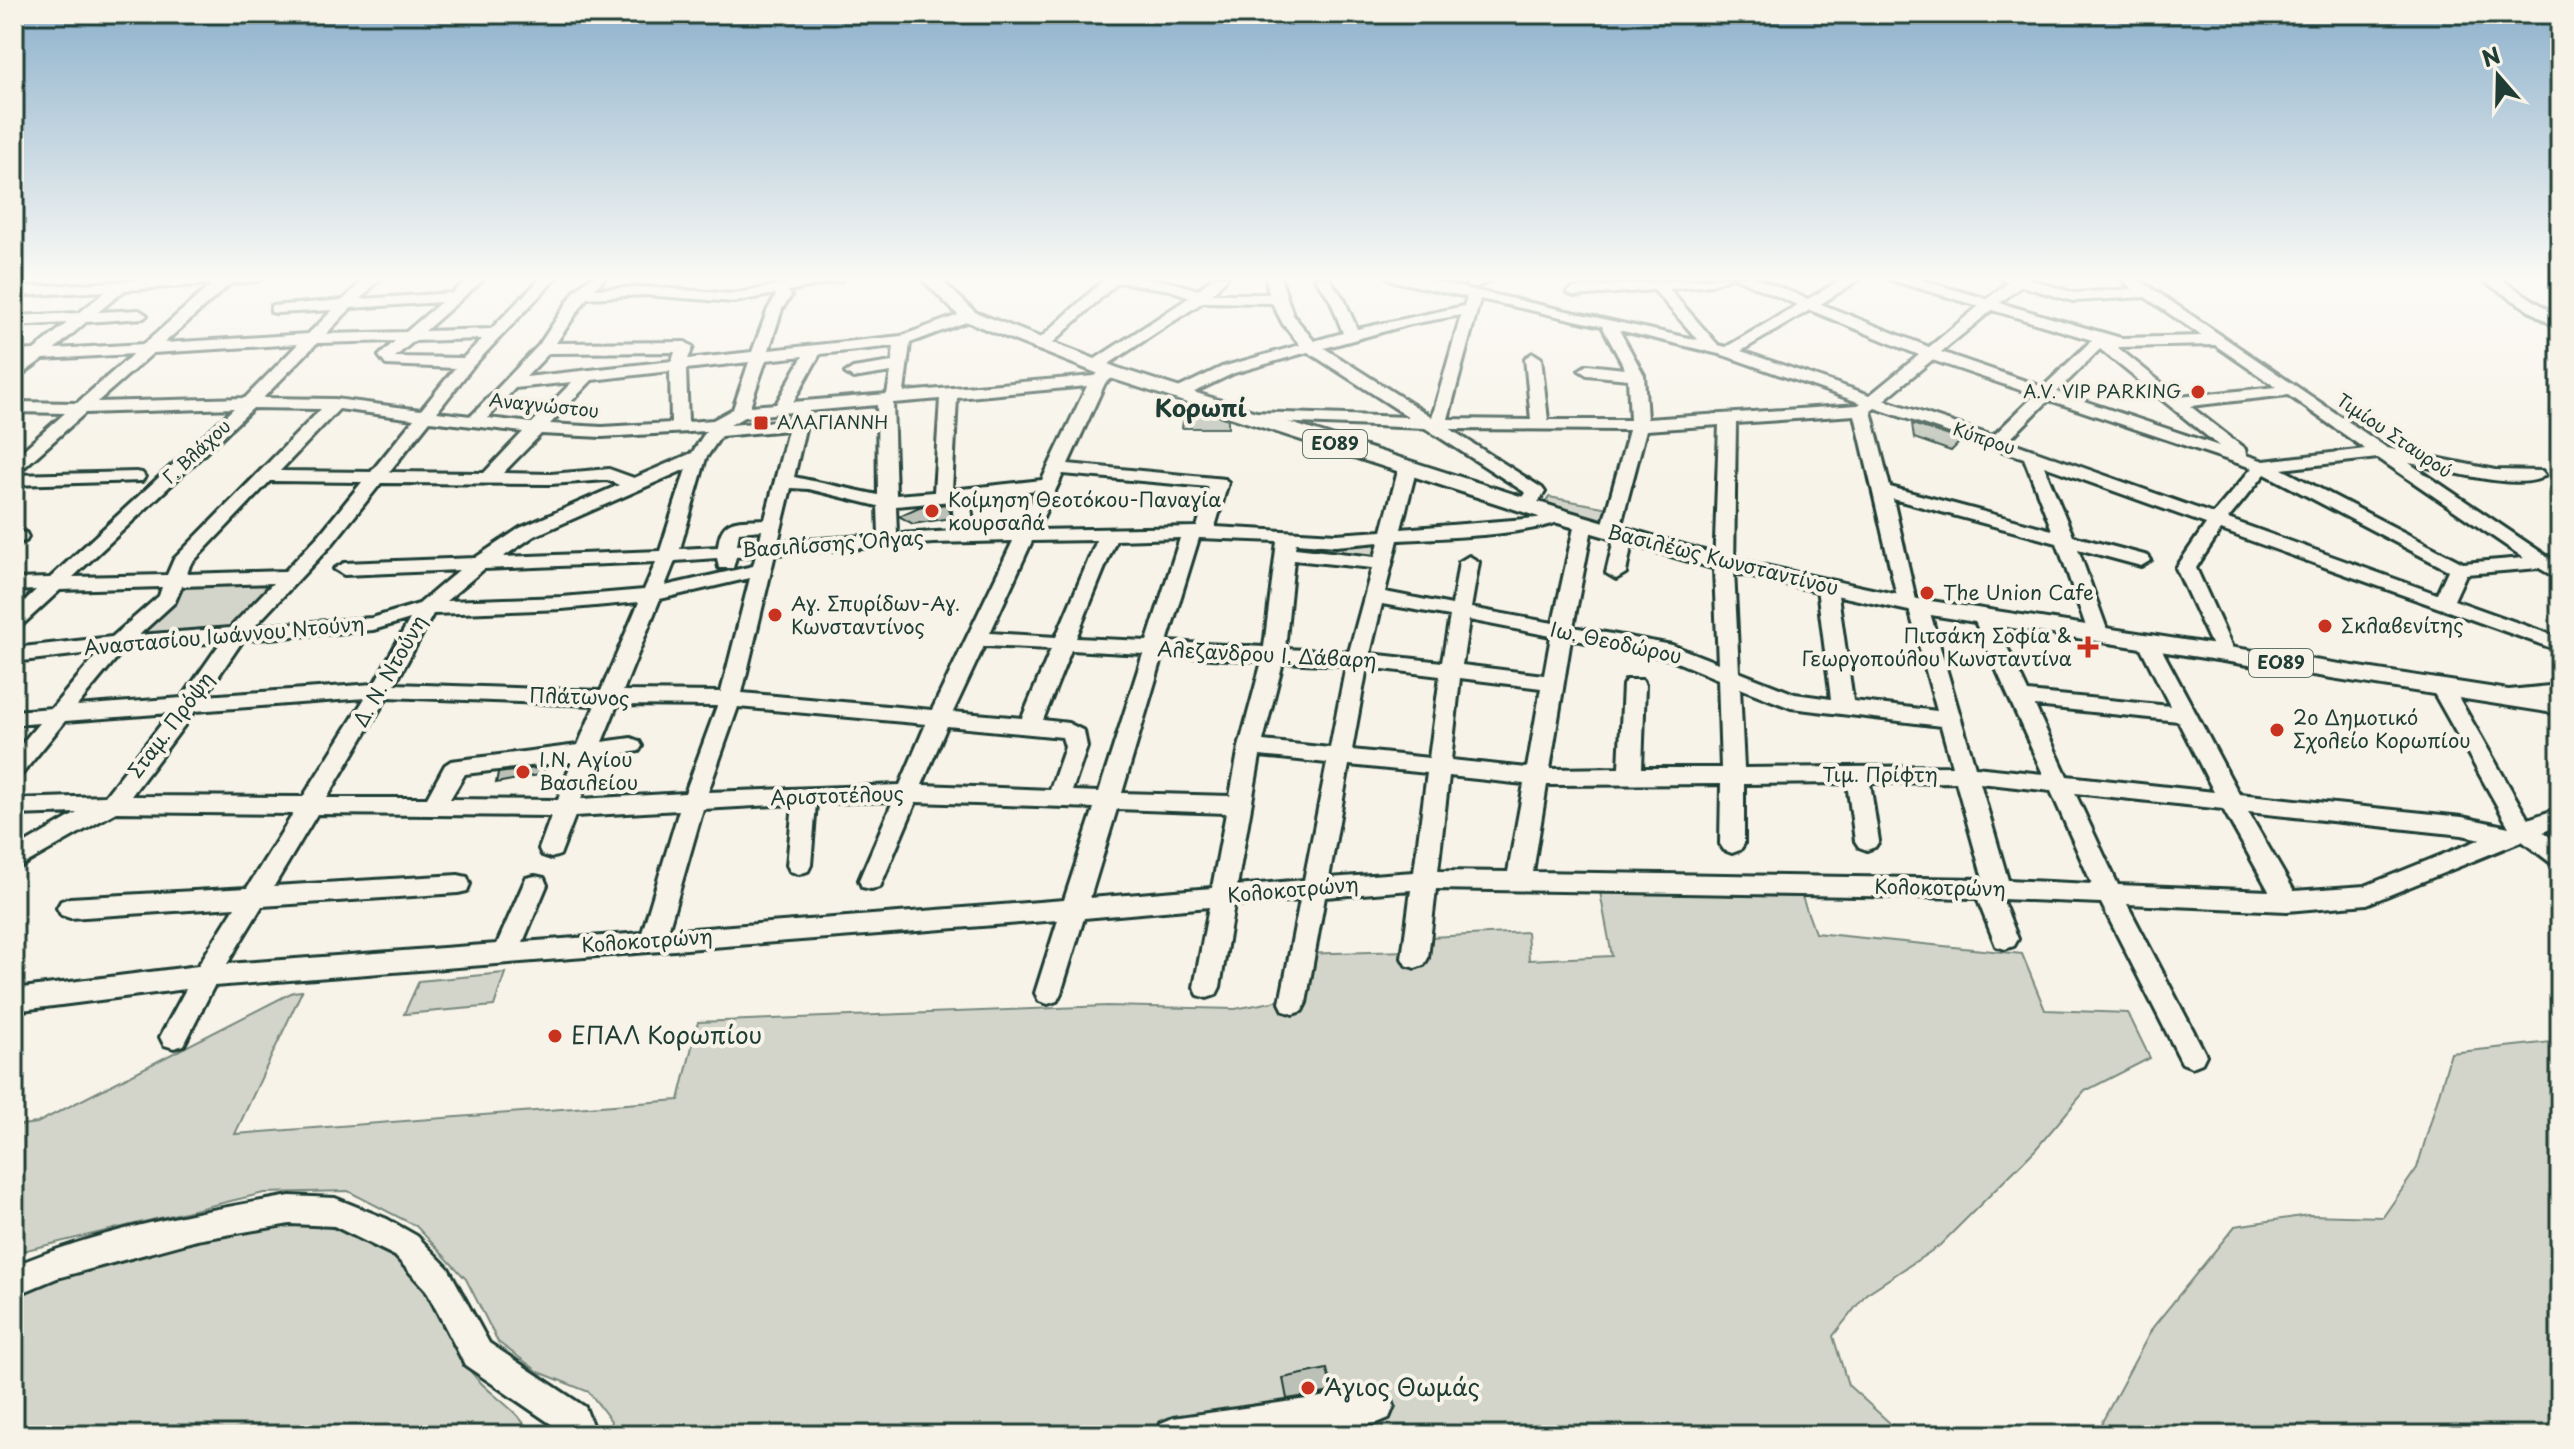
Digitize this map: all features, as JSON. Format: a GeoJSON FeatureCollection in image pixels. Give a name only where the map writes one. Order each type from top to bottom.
{"type":"FeatureCollection","features":[{"type":"Feature","properties":{"kind":"main road","name":"Βασιλέως Κωνσταντίνου"},"geometry":{"type":"LineString","coordinates":[[1037,345],[1101,373],[1178,394],[1617,534],[1724,564],[1912,605],[2560,706]]}},
{"type":"Feature","properties":{"kind":"street"},"geometry":{"type":"LineString","coordinates":[[14,375],[50,345]]}},
{"type":"Feature","properties":{"kind":"street"},"geometry":{"type":"LineString","coordinates":[[14,467],[149,345]]}},
{"type":"Feature","properties":{"kind":"street"},"geometry":{"type":"LineString","coordinates":[[14,356],[207,345]]}},
{"type":"Feature","properties":{"kind":"street","name":"Γ. Βλάχου"},"geometry":{"type":"LineString","coordinates":[[14,622],[250,402],[305,345]]}},
{"type":"Feature","properties":{"kind":"street"},"geometry":{"type":"LineString","coordinates":[[403,345],[390,359],[467,363]]}},
{"type":"Feature","properties":{"kind":"street","name":"Σταμ. Πρόψη"},"geometry":{"type":"LineString","coordinates":[[14,861],[112,804],[188,705],[237,633],[327,538],[484,345]]}},
{"type":"Feature","properties":{"kind":"street"},"geometry":{"type":"LineString","coordinates":[[477,419],[547,345]]}},
{"type":"Feature","properties":{"kind":"street"},"geometry":{"type":"LineString","coordinates":[[740,412],[763,345]]}},
{"type":"Feature","properties":{"kind":"street"},"geometry":{"type":"LineString","coordinates":[[511,384],[866,345]]}},
{"type":"Feature","properties":{"kind":"street"},"geometry":{"type":"LineString","coordinates":[[888,540],[890,399],[902,345]]}},
{"type":"Feature","properties":{"kind":"street"},"geometry":{"type":"LineString","coordinates":[[871,880],[939,719],[1101,373],[1138,345]]}},
{"type":"Feature","properties":{"kind":"street"},"geometry":{"type":"LineString","coordinates":[[1309,345],[1536,492],[1526,505]]}},
{"type":"Feature","properties":{"kind":"street"},"geometry":{"type":"LineString","coordinates":[[1178,394],[1209,376],[1320,345]]}},
{"type":"Feature","properties":{"kind":"street"},"geometry":{"type":"LineString","coordinates":[[1434,424],[1455,345]]}},
{"type":"Feature","properties":{"kind":"street"},"geometry":{"type":"LineString","coordinates":[[1616,573],[1617,534],[1639,425],[1636,375],[1619,345]]}},
{"type":"Feature","properties":{"kind":"street","name":"Κύπρου"},"geometry":{"type":"LineString","coordinates":[[1698,345],[1867,406],[2031,455],[2560,645]]}},
{"type":"Feature","properties":{"kind":"street"},"geometry":{"type":"LineString","coordinates":[[1715,345],[1720,350],[1730,345]]}},
{"type":"Feature","properties":{"kind":"street"},"geometry":{"type":"LineString","coordinates":[[1907,345],[2254,463],[2460,569],[2543,562]]}},
{"type":"Feature","properties":{"kind":"street"},"geometry":{"type":"LineString","coordinates":[[1251,417],[1434,424],[1639,425],[1728,420],[1867,406],[1941,345]]}},
{"type":"Feature","properties":{"kind":"street"},"geometry":{"type":"LineString","coordinates":[[1996,443],[2097,345]]}},
{"type":"Feature","properties":{"kind":"street"},"geometry":{"type":"LineString","coordinates":[[2108,345],[2254,463],[2382,452],[2495,475],[2536,475]]}},
{"type":"Feature","properties":{"kind":"street","name":"Τιμίου Σταυρού"},"geometry":{"type":"LineString","coordinates":[[2227,345],[2560,574]]}},
{"type":"Feature","properties":{"kind":"street"},"geometry":{"type":"LineString","coordinates":[[545,348],[685,347],[678,366],[680,426]]}},
{"type":"Feature","properties":{"kind":"street"},"geometry":{"type":"LineString","coordinates":[[653,940],[693,803],[730,699],[774,524],[794,413],[814,351]]}},
{"type":"Feature","properties":{"kind":"street"},"geometry":{"type":"LineString","coordinates":[[1533,358],[1540,425]]}},
{"type":"Feature","properties":{"kind":"street"},"geometry":{"type":"LineString","coordinates":[[853,373],[900,366]]}},
{"type":"Feature","properties":{"kind":"street"},"geometry":{"type":"LineString","coordinates":[[1587,370],[1636,375]]}},
{"type":"Feature","properties":{"kind":"street","name":"Αναγνώστου"},"geometry":{"type":"LineString","coordinates":[[14,407],[250,402],[335,404],[477,419],[538,429],[602,432],[680,426],[716,428],[740,412],[794,413],[1101,373]]}},
{"type":"Feature","properties":{"kind":"street"},"geometry":{"type":"LineString","coordinates":[[489,478],[586,377]]}},
{"type":"Feature","properties":{"kind":"street"},"geometry":{"type":"LineString","coordinates":[[2177,402],[2292,390]]}},
{"type":"Feature","properties":{"kind":"street"},"geometry":{"type":"LineString","coordinates":[[949,393],[951,494],[965,536]]}},
{"type":"Feature","properties":{"kind":"street"},"geometry":{"type":"LineString","coordinates":[[14,768],[118,643],[168,598],[181,563],[335,404]]}},
{"type":"Feature","properties":{"kind":"street"},"geometry":{"type":"LineString","coordinates":[[1867,406],[1881,490],[1906,592],[1967,774],[2005,939]]}},
{"type":"Feature","properties":{"kind":"street"},"geometry":{"type":"LineString","coordinates":[[551,849],[587,751],[668,556],[698,457],[710,443],[716,428],[794,413]]}},
{"type":"Feature","properties":{"kind":"street"},"geometry":{"type":"LineString","coordinates":[[1728,420],[1724,564],[1733,777],[1732,844]]}},
{"type":"Feature","properties":{"kind":"street"},"geometry":{"type":"LineString","coordinates":[[2031,455],[2099,635]]}},
{"type":"Feature","properties":{"kind":"street","name":"Δ. Ν. Ντούνη"},"geometry":{"type":"LineString","coordinates":[[174,1037],[206,976],[381,690],[426,608],[476,566],[527,532],[698,457]]}},
{"type":"Feature","properties":{"kind":"street"},"geometry":{"type":"LineString","coordinates":[[2225,654],[2186,568],[2254,463]]}},
{"type":"Feature","properties":{"kind":"street"},"geometry":{"type":"LineString","coordinates":[[1293,1003],[1358,659],[1408,467]]}},
{"type":"Feature","properties":{"kind":"street"},"geometry":{"type":"LineString","coordinates":[[262,476],[578,478],[609,474],[634,485]]}},
{"type":"Feature","properties":{"kind":"street"},"geometry":{"type":"LineString","coordinates":[[783,483],[803,482],[887,501],[951,494],[1052,476],[1219,483],[1157,649],[1048,993]]}},
{"type":"Feature","properties":{"kind":"street"},"geometry":{"type":"LineString","coordinates":[[14,480],[136,477]]}},
{"type":"Feature","properties":{"kind":"street"},"geometry":{"type":"LineString","coordinates":[[1881,490],[2141,560]]}},
{"type":"Feature","properties":{"kind":"street","name":"Βασιλίσσης Όλγας"},"geometry":{"type":"LineString","coordinates":[[344,569],[476,566],[727,551],[766,558],[888,540],[965,536],[1248,533],[1286,546],[1540,523],[1559,516]]}},
{"type":"Feature","properties":{"kind":"street"},"geometry":{"type":"LineString","coordinates":[[1519,881],[1584,523]]}},
{"type":"Feature","properties":{"kind":"street"},"geometry":{"type":"LineString","coordinates":[[724,577],[729,531],[734,527],[774,524]]}},
{"type":"Feature","properties":{"kind":"street"},"geometry":{"type":"LineString","coordinates":[[1029,727],[1108,536]]}},
{"type":"Feature","properties":{"kind":"street"},"geometry":{"type":"LineString","coordinates":[[1207,987],[1250,747],[1274,654],[1286,546],[1382,563]]}},
{"type":"Feature","properties":{"kind":"street","name":"Αναστασίου Ιωάννου Ντούνη"},"geometry":{"type":"LineString","coordinates":[[14,655],[118,643],[373,624],[426,608],[562,603],[653,595],[724,577],[766,558]]}},
{"type":"Feature","properties":{"kind":"street"},"geometry":{"type":"LineString","coordinates":[[1415,958],[1451,669],[1469,562]]}},
{"type":"Feature","properties":{"kind":"street"},"geometry":{"type":"LineString","coordinates":[[2443,603],[2453,576],[2460,569]]}},
{"type":"Feature","properties":{"kind":"street"},"geometry":{"type":"LineString","coordinates":[[14,585],[290,577]]}},
{"type":"Feature","properties":{"kind":"street"},"geometry":{"type":"LineString","coordinates":[[1827,588],[1843,708]]}},
{"type":"Feature","properties":{"kind":"street","name":"Ιω. Θεοδώρου"},"geometry":{"type":"LineString","coordinates":[[1373,596],[1672,652],[1791,701],[1948,720]]}},
{"type":"Feature","properties":{"kind":"street"},"geometry":{"type":"LineString","coordinates":[[1983,617],[2109,893],[2192,1055]]}},
{"type":"Feature","properties":{"kind":"street","name":"Αλεζανδρου Ι. Δάβαρη"},"geometry":{"type":"LineString","coordinates":[[979,639],[1358,659],[1554,683]]}},
{"type":"Feature","properties":{"kind":"street"},"geometry":{"type":"LineString","coordinates":[[2148,642],[2231,802],[2287,901]]}},
{"type":"Feature","properties":{"kind":"street"},"geometry":{"type":"LineString","coordinates":[[1630,778],[1634,685]]}},
{"type":"Feature","properties":{"kind":"street"},"geometry":{"type":"LineString","coordinates":[[2442,688],[2515,832],[2560,857]]}},
{"type":"Feature","properties":{"kind":"street","name":"Πλάτωνος"},"geometry":{"type":"LineString","coordinates":[[14,718],[381,690],[730,699],[1068,730],[1076,736],[1058,799]]}},
{"type":"Feature","properties":{"kind":"street"},"geometry":{"type":"LineString","coordinates":[[2502,697],[2560,692]]}},
{"type":"Feature","properties":{"kind":"street"},"geometry":{"type":"LineString","coordinates":[[2022,698],[2188,715]]}},
{"type":"Feature","properties":{"kind":"street"},"geometry":{"type":"LineString","coordinates":[[434,807],[453,771],[459,767],[631,746]]}},
{"type":"Feature","properties":{"kind":"street","name":"Τιμ. Πρίφτη"},"geometry":{"type":"LineString","coordinates":[[1250,747],[1537,777],[1967,774],[2515,832]]}},
{"type":"Feature","properties":{"kind":"street"},"geometry":{"type":"LineString","coordinates":[[1857,775],[1867,841]]}},
{"type":"Feature","properties":{"kind":"street","name":"Αριστοτέλους"},"geometry":{"type":"LineString","coordinates":[[14,807],[311,804],[567,808],[805,795],[906,793],[1239,805]]}},
{"type":"Feature","properties":{"kind":"street"},"geometry":{"type":"LineString","coordinates":[[799,865],[805,795]]}},
{"type":"Feature","properties":{"kind":"street","name":"Κολοκοτρώνη"},"geometry":{"type":"LineString","coordinates":[[14,1000],[206,976],[1423,880],[1992,889],[2287,901],[2367,895],[2560,816]]}},
{"type":"Feature","properties":{"kind":"street"},"geometry":{"type":"LineString","coordinates":[[70,908],[458,884]]}},
{"type":"Feature","properties":{"kind":"street"},"geometry":{"type":"LineString","coordinates":[[506,952],[535,885]]}},
{"type":"Feature","properties":{"kind":"street"},"geometry":{"type":"LineString","coordinates":[[14,1281],[54,1264],[197,1226],[290,1210],[335,1212],[406,1246],[437,1279],[477,1354],[573,1419],[579,1435]]}},
{"type":"Feature","properties":{"kind":"street"},"geometry":{"type":"LineString","coordinates":[[1173,1435],[1377,1406]]}},
{"type":"Feature","properties":{"kind":"shaded area"},"geometry":{"type":"Polygon","coordinates":[[[1549,497],[1614,509],[1609,526],[1543,506],[1549,497]]]}},
{"type":"Feature","properties":{"kind":"shaded area"},"geometry":{"type":"Polygon","coordinates":[[[1296,541],[1387,541],[1382,563],[1293,554],[1296,541]]]}},
{"type":"Feature","properties":{"kind":"shaded area"},"geometry":{"type":"Polygon","coordinates":[[[278,579],[225,634],[128,642],[185,584],[278,579]]]}},
{"type":"Feature","properties":{"kind":"shaded area"},"geometry":{"type":"Polygon","coordinates":[[[1600,892],[1802,897],[1815,933],[2022,954],[2045,1010],[2128,1013],[2150,1058],[2085,1091],[2035,1150],[1939,1246],[1866,1294],[1833,1336],[1848,1385],[1903,1435],[608,1435],[611,1421],[589,1392],[539,1372],[498,1342],[466,1279],[416,1226],[348,1191],[264,1193],[14,1253],[14,1126],[37,1123],[293,992],[302,991],[235,1134],[679,1100],[698,1022],[1107,1006],[1235,1009],[1287,999],[1296,954],[1409,951],[1411,938],[1527,932],[1529,960],[1612,956],[1600,892]]]}},
{"type":"Feature","properties":{"kind":"shaded area"},"geometry":{"type":"Polygon","coordinates":[[[505,973],[494,1006],[404,1014],[419,981],[505,973]]]}},
{"type":"Feature","properties":{"kind":"shaded area"},"geometry":{"type":"Polygon","coordinates":[[[2560,1041],[2560,1435],[2095,1435],[2153,1327],[2235,1226],[2308,1215],[2383,1217],[2417,1168],[2451,1053],[2560,1041]]]}},
{"type":"Feature","properties":{"kind":"shaded area"},"geometry":{"type":"Polygon","coordinates":[[[313,1223],[374,1244],[403,1266],[429,1297],[472,1373],[519,1417],[531,1435],[14,1435],[14,1293],[44,1278],[211,1231],[313,1223]]]}},
{"type":"Feature","properties":{"kind":"building"},"geometry":{"type":"Polygon","coordinates":[[[1184,414],[1212,414],[1228,419],[1228,428],[1182,428],[1184,414]]]}},
{"type":"Feature","properties":{"kind":"building"},"geometry":{"type":"Polygon","coordinates":[[[1912,424],[1962,440],[1951,451],[1914,438],[1912,424]]]}},
{"type":"Feature","properties":{"kind":"building","name":"Κοίμηση Θεοτόκου-Παναγία κουρσαλά"},"geometry":{"type":"Polygon","coordinates":[[[948,504],[951,518],[913,524],[899,516],[919,507],[948,504]]]}},
{"type":"Feature","properties":{"kind":"building","name":"Ι.Ν. Αγίου Βασιλείου"},"geometry":{"type":"Polygon","coordinates":[[[545,767],[544,774],[496,783],[498,773],[545,767]]]}},
{"type":"Feature","properties":{"kind":"building","name":"Άγιος Θωμάς"},"geometry":{"type":"Polygon","coordinates":[[[1327,1369],[1332,1392],[1287,1399],[1283,1378],[1327,1369]]]}},
{"type":"Feature","properties":{"kind":"place","name":"A.V. VIP PARKING"},"geometry":{"type":"Point","coordinates":[2198,392]}},
{"type":"Feature","properties":{"kind":"place","name":"ΑΛΑΓΙΑΝΝΗ"},"geometry":{"type":"Point","coordinates":[761,423]}},
{"type":"Feature","properties":{"kind":"place","name":"Κοίμηση Θεοτόκου-Παναγία κουρσαλά"},"geometry":{"type":"Point","coordinates":[932,511]}},
{"type":"Feature","properties":{"kind":"place","name":"The Union Cafe"},"geometry":{"type":"Point","coordinates":[1927,593]}},
{"type":"Feature","properties":{"kind":"place","name":"Αγ. Σπυρίδων-Αγ. Κωνσταντίνος"},"geometry":{"type":"Point","coordinates":[775,615]}},
{"type":"Feature","properties":{"kind":"place","name":"Σκλαβενίτης"},"geometry":{"type":"Point","coordinates":[2325,626]}},
{"type":"Feature","properties":{"kind":"place","name":"Πιτσάκη Σοφία & Γεωργοπούλου Κωνσταντίνα"},"geometry":{"type":"Point","coordinates":[2088,647]}},
{"type":"Feature","properties":{"kind":"place","name":"2ο Δημοτικό Σχολείο Κορωπίου"},"geometry":{"type":"Point","coordinates":[2277,730]}},
{"type":"Feature","properties":{"kind":"place","name":"Ι.Ν. Αγίου Βασιλείου"},"geometry":{"type":"Point","coordinates":[523,772]}},
{"type":"Feature","properties":{"kind":"place","name":"ΕΠΑΛ Κορωπίου"},"geometry":{"type":"Point","coordinates":[555,1036]}},
{"type":"Feature","properties":{"kind":"place","name":"Άγιος Θωμάς"},"geometry":{"type":"Point","coordinates":[1308,1388]}},
{"type":"Feature","properties":{"kind":"district","name":"Κορωπί"},"geometry":{"type":"Point","coordinates":[1201,409]}}]}
